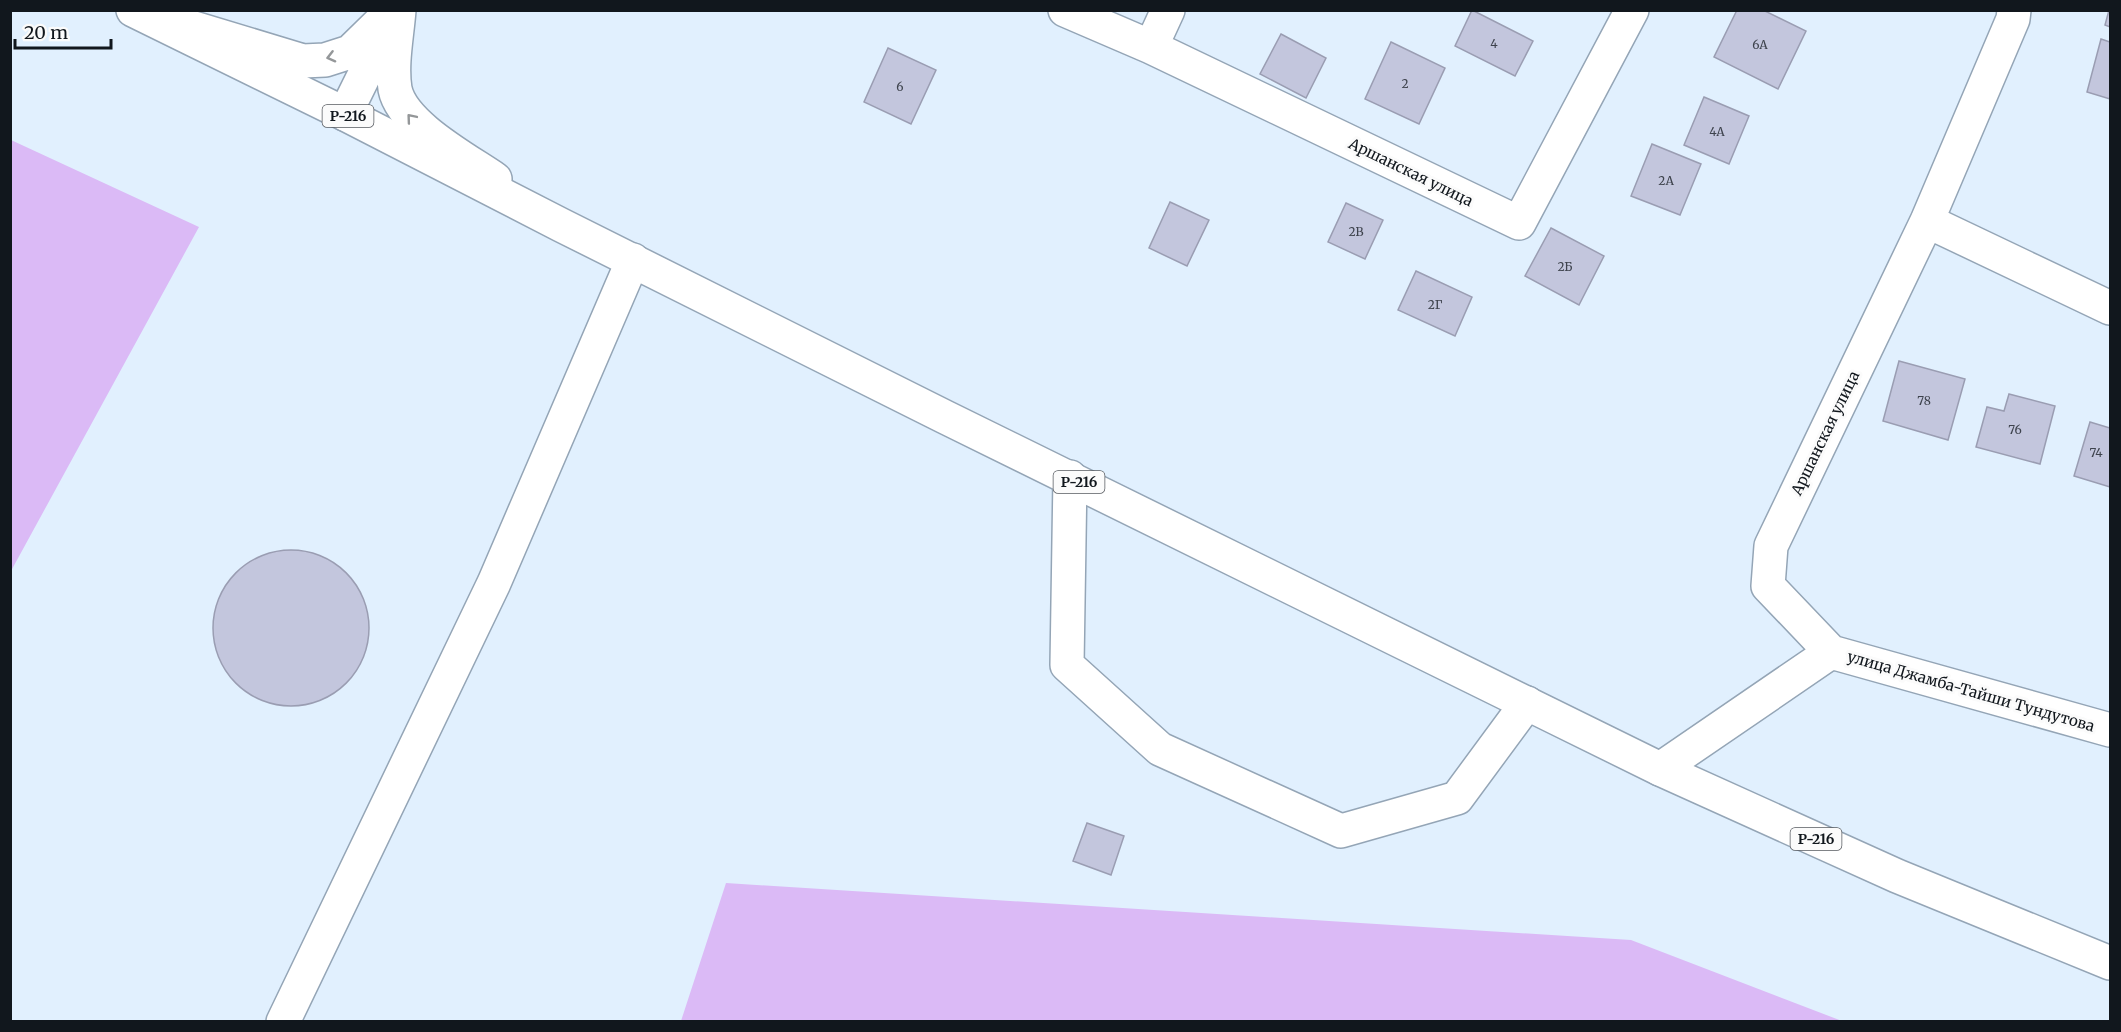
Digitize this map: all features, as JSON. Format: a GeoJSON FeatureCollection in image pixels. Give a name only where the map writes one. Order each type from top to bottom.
{"type":"FeatureCollection","features":[{"type":"Feature","properties":{"kind":"main road"},"geometry":{"type":"LineString","coordinates":[[135,10],[303,61],[325,60],[350,52],[396,10]]}},
{"type":"Feature","properties":{"kind":"main road","name":"Р-216"},"geometry":{"type":"LineString","coordinates":[[135,10],[945,417],[1660,769],[1898,876],[2110,963]]}},
{"type":"Feature","properties":{"kind":"main road"},"geometry":{"type":"LineString","coordinates":[[345,114],[396,10]]}},
{"type":"Feature","properties":{"kind":"main road"},"geometry":{"type":"LineString","coordinates":[[396,10],[394,69],[396,90],[402,107],[419,126],[561,225]]}},
{"type":"Feature","properties":{"kind":"main road"},"geometry":{"type":"LineString","coordinates":[[1065,10],[1151,47],[1168,10]]}},
{"type":"Feature","properties":{"kind":"main road","name":"Аршанская улица"},"geometry":{"type":"LineString","coordinates":[[1151,47],[1519,223],[1632,10]]}},
{"type":"Feature","properties":{"kind":"main road","name":"Аршанская улица"},"geometry":{"type":"LineString","coordinates":[[1831,652],[1768,586],[1771,546],[1927,221],[2013,19],[2014,10]]}},
{"type":"Feature","properties":{"kind":"main road"},"geometry":{"type":"LineString","coordinates":[[1927,221],[2110,308]]}},
{"type":"Feature","properties":{"kind":"main road"},"geometry":{"type":"LineString","coordinates":[[283,1022],[494,583],[633,260]]}},
{"type":"Feature","properties":{"kind":"main road"},"geometry":{"type":"LineString","coordinates":[[1070,477],[1067,665],[1160,749],[1341,831],[1457,798],[1527,703]]}},
{"type":"Feature","properties":{"kind":"main road"},"geometry":{"type":"LineString","coordinates":[[1660,769],[1831,652]]}},
{"type":"Feature","properties":{"kind":"main road","name":"улица Джамба-Тайши Тундутова"},"geometry":{"type":"LineString","coordinates":[[1831,652],[2110,730]]}},
{"type":"Feature","properties":{"kind":"shaded area"},"geometry":{"type":"Polygon","coordinates":[[[11,140],[199,227],[11,571],[11,140]]]}},
{"type":"Feature","properties":{"kind":"shaded area"},"geometry":{"type":"Polygon","coordinates":[[[726,883],[1631,940],[1842,1021],[681,1021],[726,883]]]}},
{"type":"Feature","properties":{"kind":"building"},"geometry":{"type":"Polygon","coordinates":[[[1472,10],[1533,41],[1515,76],[1455,46],[1472,10]]]}},
{"type":"Feature","properties":{"kind":"building"},"geometry":{"type":"Polygon","coordinates":[[[1737,10],[1763,10],[1806,31],[1778,89],[1714,57],[1737,10]]]}},
{"type":"Feature","properties":{"kind":"building"},"geometry":{"type":"Polygon","coordinates":[[[2110,10],[2110,27],[2105,25],[2110,10]]]}},
{"type":"Feature","properties":{"kind":"building"},"geometry":{"type":"Polygon","coordinates":[[[1281,34],[1326,58],[1306,98],[1260,74],[1281,34]]]}},
{"type":"Feature","properties":{"kind":"building"},"geometry":{"type":"Polygon","coordinates":[[[2101,39],[2110,42],[2110,99],[2087,92],[2101,39]]]}},
{"type":"Feature","properties":{"kind":"building"},"geometry":{"type":"Polygon","coordinates":[[[1391,42],[1445,68],[1419,124],[1365,99],[1391,42]]]}},
{"type":"Feature","properties":{"kind":"building"},"geometry":{"type":"Polygon","coordinates":[[[888,48],[936,70],[911,124],[864,102],[888,48]]]}},
{"type":"Feature","properties":{"kind":"building"},"geometry":{"type":"Polygon","coordinates":[[[1704,97],[1749,116],[1729,164],[1684,145],[1704,97]]]}},
{"type":"Feature","properties":{"kind":"building"},"geometry":{"type":"Polygon","coordinates":[[[1652,144],[1701,164],[1680,215],[1631,196],[1652,144]]]}},
{"type":"Feature","properties":{"kind":"building"},"geometry":{"type":"Polygon","coordinates":[[[1170,202],[1209,220],[1187,266],[1149,248],[1170,202]]]}},
{"type":"Feature","properties":{"kind":"building"},"geometry":{"type":"Polygon","coordinates":[[[1346,203],[1383,220],[1365,259],[1328,242],[1346,203]]]}},
{"type":"Feature","properties":{"kind":"building"},"geometry":{"type":"Polygon","coordinates":[[[1551,228],[1604,256],[1579,305],[1525,276],[1551,228]]]}},
{"type":"Feature","properties":{"kind":"building"},"geometry":{"type":"Polygon","coordinates":[[[1416,271],[1472,297],[1455,336],[1398,310],[1416,271]]]}},
{"type":"Feature","properties":{"kind":"building"},"geometry":{"type":"Polygon","coordinates":[[[1899,361],[1965,379],[1948,440],[1883,421],[1899,361]]]}},
{"type":"Feature","properties":{"kind":"building"},"geometry":{"type":"Polygon","coordinates":[[[2009,394],[2055,406],[2040,464],[1976,447],[1987,407],[2004,411],[2009,394]]]}},
{"type":"Feature","properties":{"kind":"building"},"geometry":{"type":"Polygon","coordinates":[[[2090,422],[2110,428],[2110,487],[2074,476],[2090,422]]]}},
{"type":"Feature","properties":{"kind":"building"},"geometry":{"type":"Polygon","coordinates":[[[291,550],[321,556],[346,573],[363,598],[369,628],[363,658],[346,683],[321,700],[291,706],[261,700],[236,683],[219,658],[213,628],[219,598],[236,573],[261,556],[291,550]]]}},
{"type":"Feature","properties":{"kind":"building"},"geometry":{"type":"Polygon","coordinates":[[[1087,823],[1124,836],[1111,875],[1073,861],[1087,823]]]}}]}
